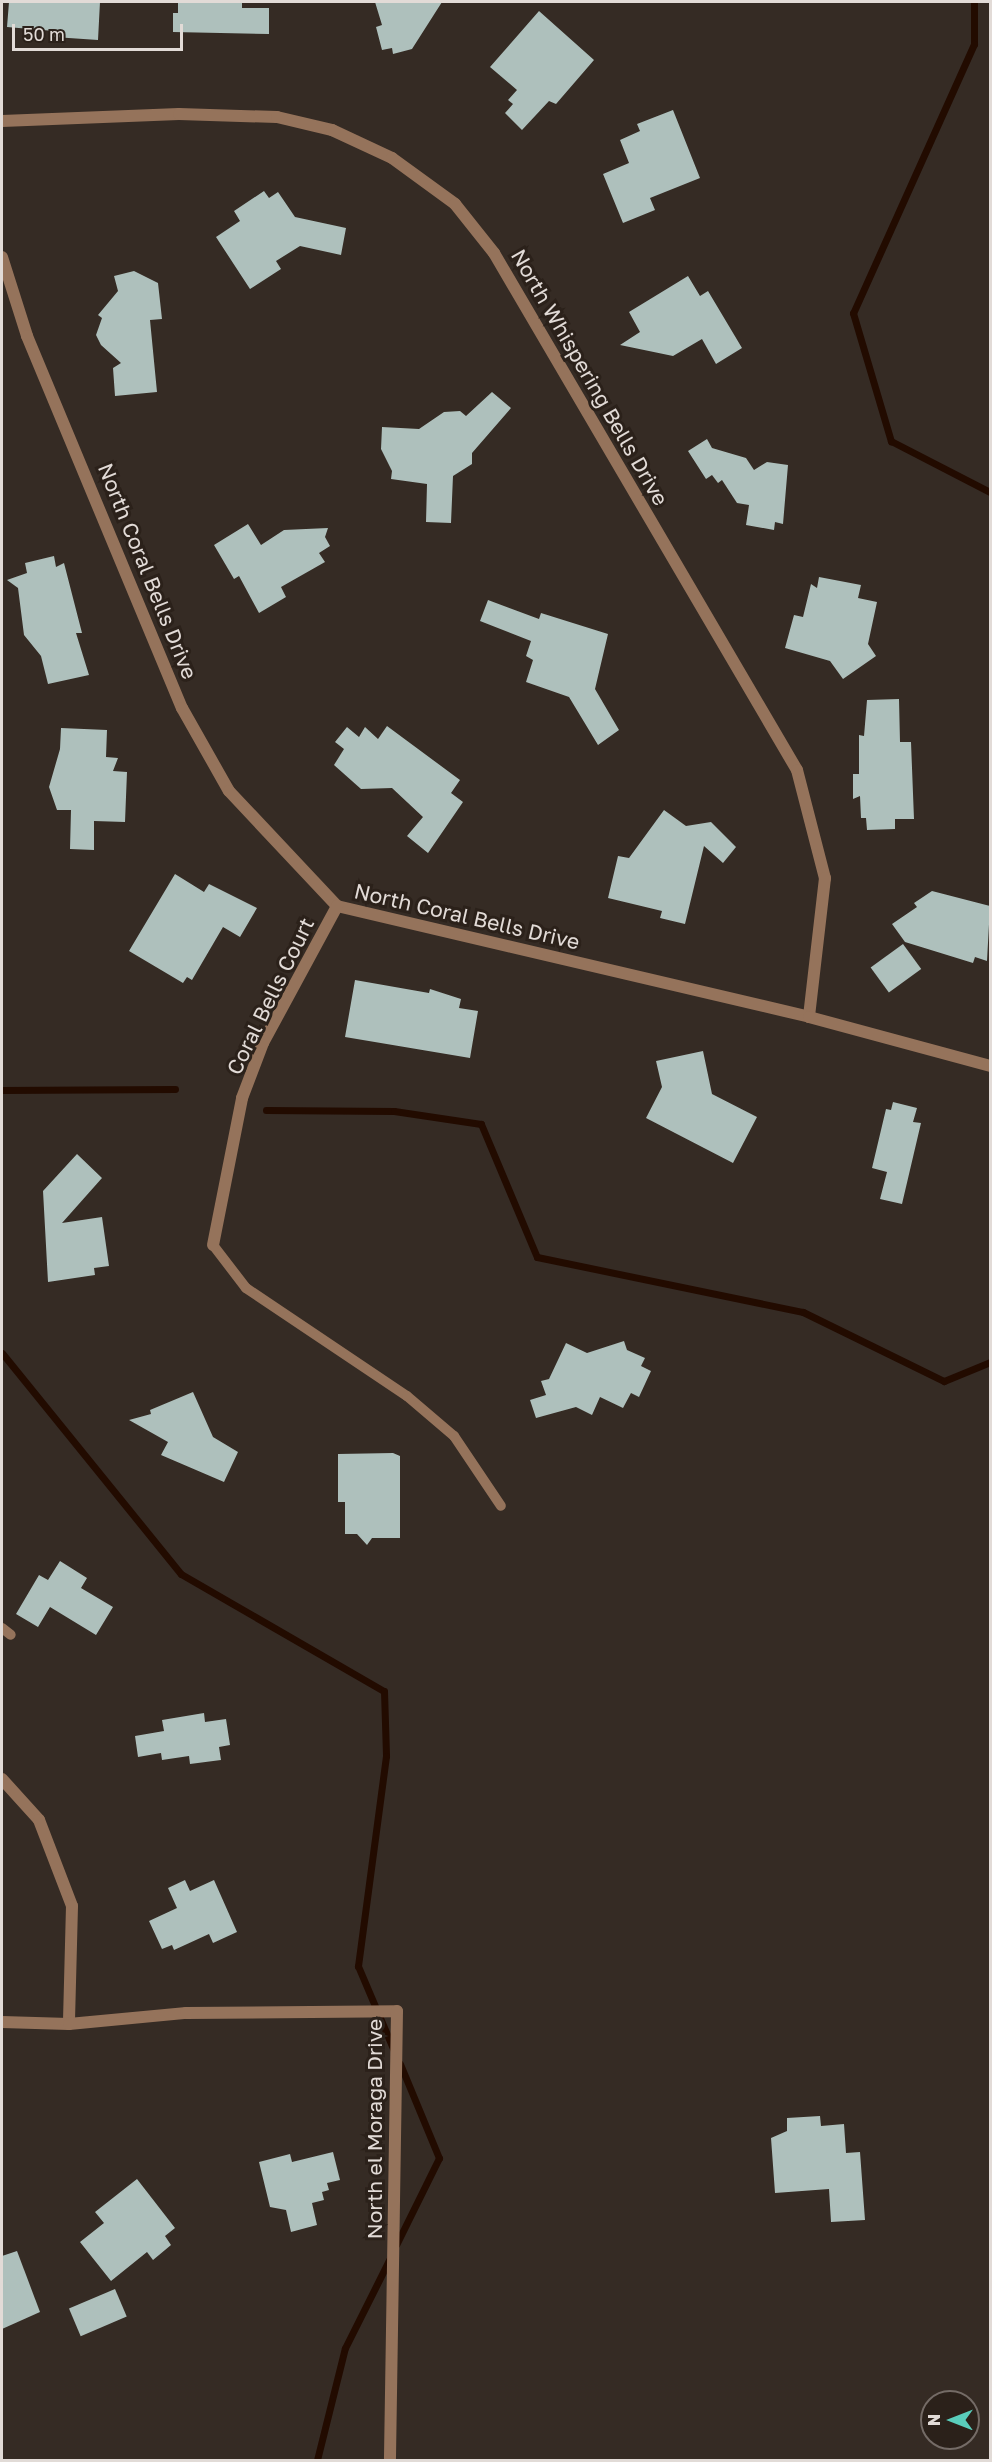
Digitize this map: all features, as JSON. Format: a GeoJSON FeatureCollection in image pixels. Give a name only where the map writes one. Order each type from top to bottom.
{"type":"FeatureCollection","features":[{"type":"Feature","properties":{"kind":"street","name":"North Whispering Bells Drive"},"geometry":{"type":"LineString","coordinates":[[2,121],[179,114],[277,117],[332,130],[392,158],[455,204],[494,253],[796,770],[825,878],[809,1017]]}},
{"type":"Feature","properties":{"kind":"street","name":"North Coral Bells Drive"},"geometry":{"type":"LineString","coordinates":[[2,257],[27,336],[182,708],[230,791],[337,906],[809,1017],[990,1066]]}},
{"type":"Feature","properties":{"kind":"street","name":"Coral Bells Court"},"geometry":{"type":"LineString","coordinates":[[213,1245],[242,1098],[263,1043],[337,906]]}},
{"type":"Feature","properties":{"kind":"street"},"geometry":{"type":"LineString","coordinates":[[2,1779],[39,1820],[72,1906],[69,2024]]}},
{"type":"Feature","properties":{"kind":"street","name":"North el Moraga Drive"},"geometry":{"type":"LineString","coordinates":[[2,2022],[69,2024],[186,2013],[397,2010],[390,2460]]}},
{"type":"Feature","properties":{"kind":"lane"},"geometry":{"type":"LineString","coordinates":[[213,1245],[246,1288],[407,1396],[454,1436],[501,1506]]}},
{"type":"Feature","properties":{"kind":"lane"},"geometry":{"type":"LineString","coordinates":[[2,1628],[11,1635]]}},
{"type":"Feature","properties":{"kind":"building"},"geometry":{"type":"Polygon","coordinates":[[[9,2],[100,2],[98,40],[54,37],[54,31],[7,27],[9,2]]]}},
{"type":"Feature","properties":{"kind":"building"},"geometry":{"type":"Polygon","coordinates":[[[178,2],[242,2],[242,8],[269,8],[269,34],[173,32],[173,13],[178,13],[178,2]]]}},
{"type":"Feature","properties":{"kind":"building"},"geometry":{"type":"Polygon","coordinates":[[[375,2],[442,2],[412,49],[393,54],[392,48],[382,50],[376,27],[382,25],[375,2]]]}},
{"type":"Feature","properties":{"kind":"building"},"geometry":{"type":"Polygon","coordinates":[[[539,11],[594,60],[556,104],[549,101],[522,130],[505,113],[513,104],[508,100],[517,90],[490,67],[539,11]]]}},
{"type":"Feature","properties":{"kind":"building"},"geometry":{"type":"Polygon","coordinates":[[[673,110],[700,178],[650,198],[655,210],[623,223],[603,174],[629,163],[620,140],[640,131],[637,124],[673,110]]]}},
{"type":"Feature","properties":{"kind":"building"},"geometry":{"type":"Polygon","coordinates":[[[264,191],[269,198],[278,192],[295,217],[346,228],[341,255],[300,246],[276,261],[281,269],[250,289],[216,237],[240,221],[234,211],[264,191]]]}},
{"type":"Feature","properties":{"kind":"building"},"geometry":{"type":"Polygon","coordinates":[[[134,271],[158,283],[162,319],[150,320],[157,392],[115,396],[113,368],[121,363],[101,345],[96,335],[102,318],[98,315],[118,291],[114,276],[134,271]]]}},
{"type":"Feature","properties":{"kind":"building"},"geometry":{"type":"Polygon","coordinates":[[[688,276],[700,296],[708,291],[742,348],[716,364],[702,339],[673,356],[620,345],[640,332],[629,312],[688,276]]]}},
{"type":"Feature","properties":{"kind":"building"},"geometry":{"type":"Polygon","coordinates":[[[492,392],[511,408],[472,453],[472,464],[453,476],[451,523],[426,522],[427,484],[391,479],[392,471],[381,449],[382,427],[419,429],[444,412],[460,411],[466,416],[492,392]]]}},
{"type":"Feature","properties":{"kind":"building"},"geometry":{"type":"Polygon","coordinates":[[[707,439],[712,448],[746,458],[754,470],[767,462],[788,465],[783,524],[775,522],[774,530],[746,525],[749,505],[737,503],[722,480],[718,483],[712,475],[706,479],[688,451],[707,439]]]}},
{"type":"Feature","properties":{"kind":"building"},"geometry":{"type":"Polygon","coordinates":[[[248,524],[261,545],[284,530],[328,528],[325,537],[330,546],[319,553],[325,562],[281,587],[286,597],[259,613],[239,576],[234,579],[214,545],[248,524]]]}},
{"type":"Feature","properties":{"kind":"building"},"geometry":{"type":"Polygon","coordinates":[[[54,556],[56,567],[64,563],[82,633],[76,633],[89,675],[48,684],[41,656],[24,635],[18,588],[7,580],[27,573],[25,563],[54,556]]]}},
{"type":"Feature","properties":{"kind":"building"},"geometry":{"type":"Polygon","coordinates":[[[819,577],[861,585],[858,598],[877,602],[868,644],[876,656],[843,679],[830,661],[785,648],[794,615],[803,617],[811,584],[817,588],[819,577]]]}},
{"type":"Feature","properties":{"kind":"building"},"geometry":{"type":"Polygon","coordinates":[[[488,600],[539,619],[541,613],[608,634],[595,689],[619,730],[598,745],[569,697],[526,682],[533,660],[526,656],[531,641],[480,621],[488,600]]]}},
{"type":"Feature","properties":{"kind":"building"},"geometry":{"type":"Polygon","coordinates":[[[899,699],[900,742],[911,742],[914,819],[895,819],[895,829],[867,830],[866,818],[861,818],[860,796],[853,799],[853,774],[859,774],[859,735],[864,736],[867,700],[899,699]]]}},
{"type":"Feature","properties":{"kind":"building"},"geometry":{"type":"Polygon","coordinates":[[[387,726],[460,780],[451,793],[463,802],[428,853],[407,836],[423,817],[392,788],[361,789],[334,765],[344,749],[335,742],[347,727],[359,737],[365,727],[378,739],[387,726]]]}},
{"type":"Feature","properties":{"kind":"building"},"geometry":{"type":"Polygon","coordinates":[[[61,728],[107,730],[106,757],[118,758],[113,771],[127,772],[125,822],[94,821],[94,850],[70,849],[71,810],[57,810],[49,787],[60,749],[61,728]]]}},
{"type":"Feature","properties":{"kind":"building"},"geometry":{"type":"Polygon","coordinates":[[[664,810],[686,826],[711,822],[736,847],[723,863],[704,846],[685,924],[660,918],[662,911],[608,898],[618,856],[629,858],[664,810]]]}},
{"type":"Feature","properties":{"kind":"building"},"geometry":{"type":"Polygon","coordinates":[[[175,874],[204,892],[209,884],[257,908],[240,937],[223,927],[192,980],[187,977],[183,983],[129,951],[175,874]]]}},
{"type":"Feature","properties":{"kind":"building"},"geometry":{"type":"Polygon","coordinates":[[[932,891],[990,906],[987,961],[975,957],[973,963],[905,942],[892,924],[917,907],[914,903],[932,891]]]}},
{"type":"Feature","properties":{"kind":"building"},"geometry":{"type":"Polygon","coordinates":[[[903,944],[921,969],[889,993],[871,968],[903,944]]]}},
{"type":"Feature","properties":{"kind":"building"},"geometry":{"type":"Polygon","coordinates":[[[355,980],[429,993],[430,989],[461,999],[459,1008],[478,1011],[470,1058],[345,1037],[355,980]]]}},
{"type":"Feature","properties":{"kind":"building"},"geometry":{"type":"Polygon","coordinates":[[[703,1051],[712,1094],[757,1117],[733,1163],[646,1118],[662,1087],[656,1061],[703,1051]]]}},
{"type":"Feature","properties":{"kind":"building"},"geometry":{"type":"Polygon","coordinates":[[[893,1102],[917,1108],[913,1122],[921,1123],[902,1204],[880,1199],[887,1172],[872,1168],[886,1109],[891,1110],[893,1102]]]}},
{"type":"Feature","properties":{"kind":"building"},"geometry":{"type":"Polygon","coordinates":[[[77,1154],[102,1178],[62,1223],[102,1217],[109,1266],[94,1268],[95,1275],[48,1282],[43,1191],[77,1154]]]}},
{"type":"Feature","properties":{"kind":"building"},"geometry":{"type":"Polygon","coordinates":[[[624,1341],[627,1350],[645,1358],[641,1366],[651,1371],[639,1397],[631,1393],[623,1408],[600,1397],[592,1415],[576,1407],[536,1418],[530,1400],[546,1395],[541,1381],[549,1379],[566,1343],[587,1353],[624,1341]]]}},
{"type":"Feature","properties":{"kind":"building"},"geometry":{"type":"Polygon","coordinates":[[[193,1392],[213,1437],[238,1452],[224,1482],[161,1455],[168,1442],[129,1420],[151,1414],[150,1410],[193,1392]]]}},
{"type":"Feature","properties":{"kind":"building"},"geometry":{"type":"Polygon","coordinates":[[[393,1453],[400,1456],[400,1538],[372,1538],[367,1545],[357,1534],[345,1534],[345,1502],[338,1502],[338,1454],[393,1453]]]}},
{"type":"Feature","properties":{"kind":"building"},"geometry":{"type":"Polygon","coordinates":[[[60,1561],[87,1578],[81,1588],[113,1607],[96,1635],[50,1607],[38,1627],[16,1614],[39,1575],[48,1580],[60,1561]]]}},
{"type":"Feature","properties":{"kind":"building"},"geometry":{"type":"Polygon","coordinates":[[[204,1713],[205,1722],[226,1719],[230,1745],[219,1747],[221,1760],[190,1764],[189,1756],[162,1760],[161,1753],[138,1757],[135,1736],[164,1731],[162,1720],[204,1713]]]}},
{"type":"Feature","properties":{"kind":"building"},"geometry":{"type":"Polygon","coordinates":[[[185,1880],[190,1891],[214,1880],[237,1932],[213,1943],[209,1934],[174,1950],[172,1945],[162,1949],[149,1921],[177,1908],[168,1888],[185,1880]]]}},
{"type":"Feature","properties":{"kind":"building"},"geometry":{"type":"Polygon","coordinates":[[[820,2116],[821,2126],[844,2124],[846,2153],[860,2152],[865,2220],[831,2222],[829,2189],[775,2193],[771,2138],[787,2131],[787,2118],[820,2116]]]}},
{"type":"Feature","properties":{"kind":"building"},"geometry":{"type":"Polygon","coordinates":[[[333,2152],[340,2180],[327,2183],[329,2190],[322,2192],[324,2200],[312,2203],[317,2225],[291,2232],[286,2210],[270,2207],[259,2162],[290,2154],[292,2162],[333,2152]]]}},
{"type":"Feature","properties":{"kind":"building"},"geometry":{"type":"Polygon","coordinates":[[[137,2179],[175,2228],[165,2236],[171,2245],[153,2260],[147,2252],[111,2281],[80,2242],[104,2223],[95,2212],[137,2179]]]}},
{"type":"Feature","properties":{"kind":"building"},"geometry":{"type":"Polygon","coordinates":[[[17,2251],[40,2312],[2,2329],[2,2256],[17,2251]]]}},
{"type":"Feature","properties":{"kind":"building"},"geometry":{"type":"Polygon","coordinates":[[[115,2289],[127,2317],[81,2336],[69,2309],[115,2289]]]}},
{"type":"Feature","properties":{"kind":"waterway"},"geometry":{"type":"LineString","coordinates":[[974,2],[974,44],[853,313],[891,441],[990,492]]}},
{"type":"Feature","properties":{"kind":"waterway"},"geometry":{"type":"LineString","coordinates":[[2,1090],[175,1089]]}},
{"type":"Feature","properties":{"kind":"waterway"},"geometry":{"type":"LineString","coordinates":[[266,1110],[394,1111],[481,1124],[537,1257],[803,1312],[944,1381],[990,1362]]}},
{"type":"Feature","properties":{"kind":"waterway"},"geometry":{"type":"LineString","coordinates":[[2,1353],[181,1574],[384,1691],[386,1756],[358,1966],[394,2051]]}},
{"type":"Feature","properties":{"kind":"waterway"},"geometry":{"type":"LineString","coordinates":[[396,2245],[439,2158],[400,2064]]}},
{"type":"Feature","properties":{"kind":"waterway"},"geometry":{"type":"LineString","coordinates":[[317,2460],[345,2348],[390,2258]]}}]}
